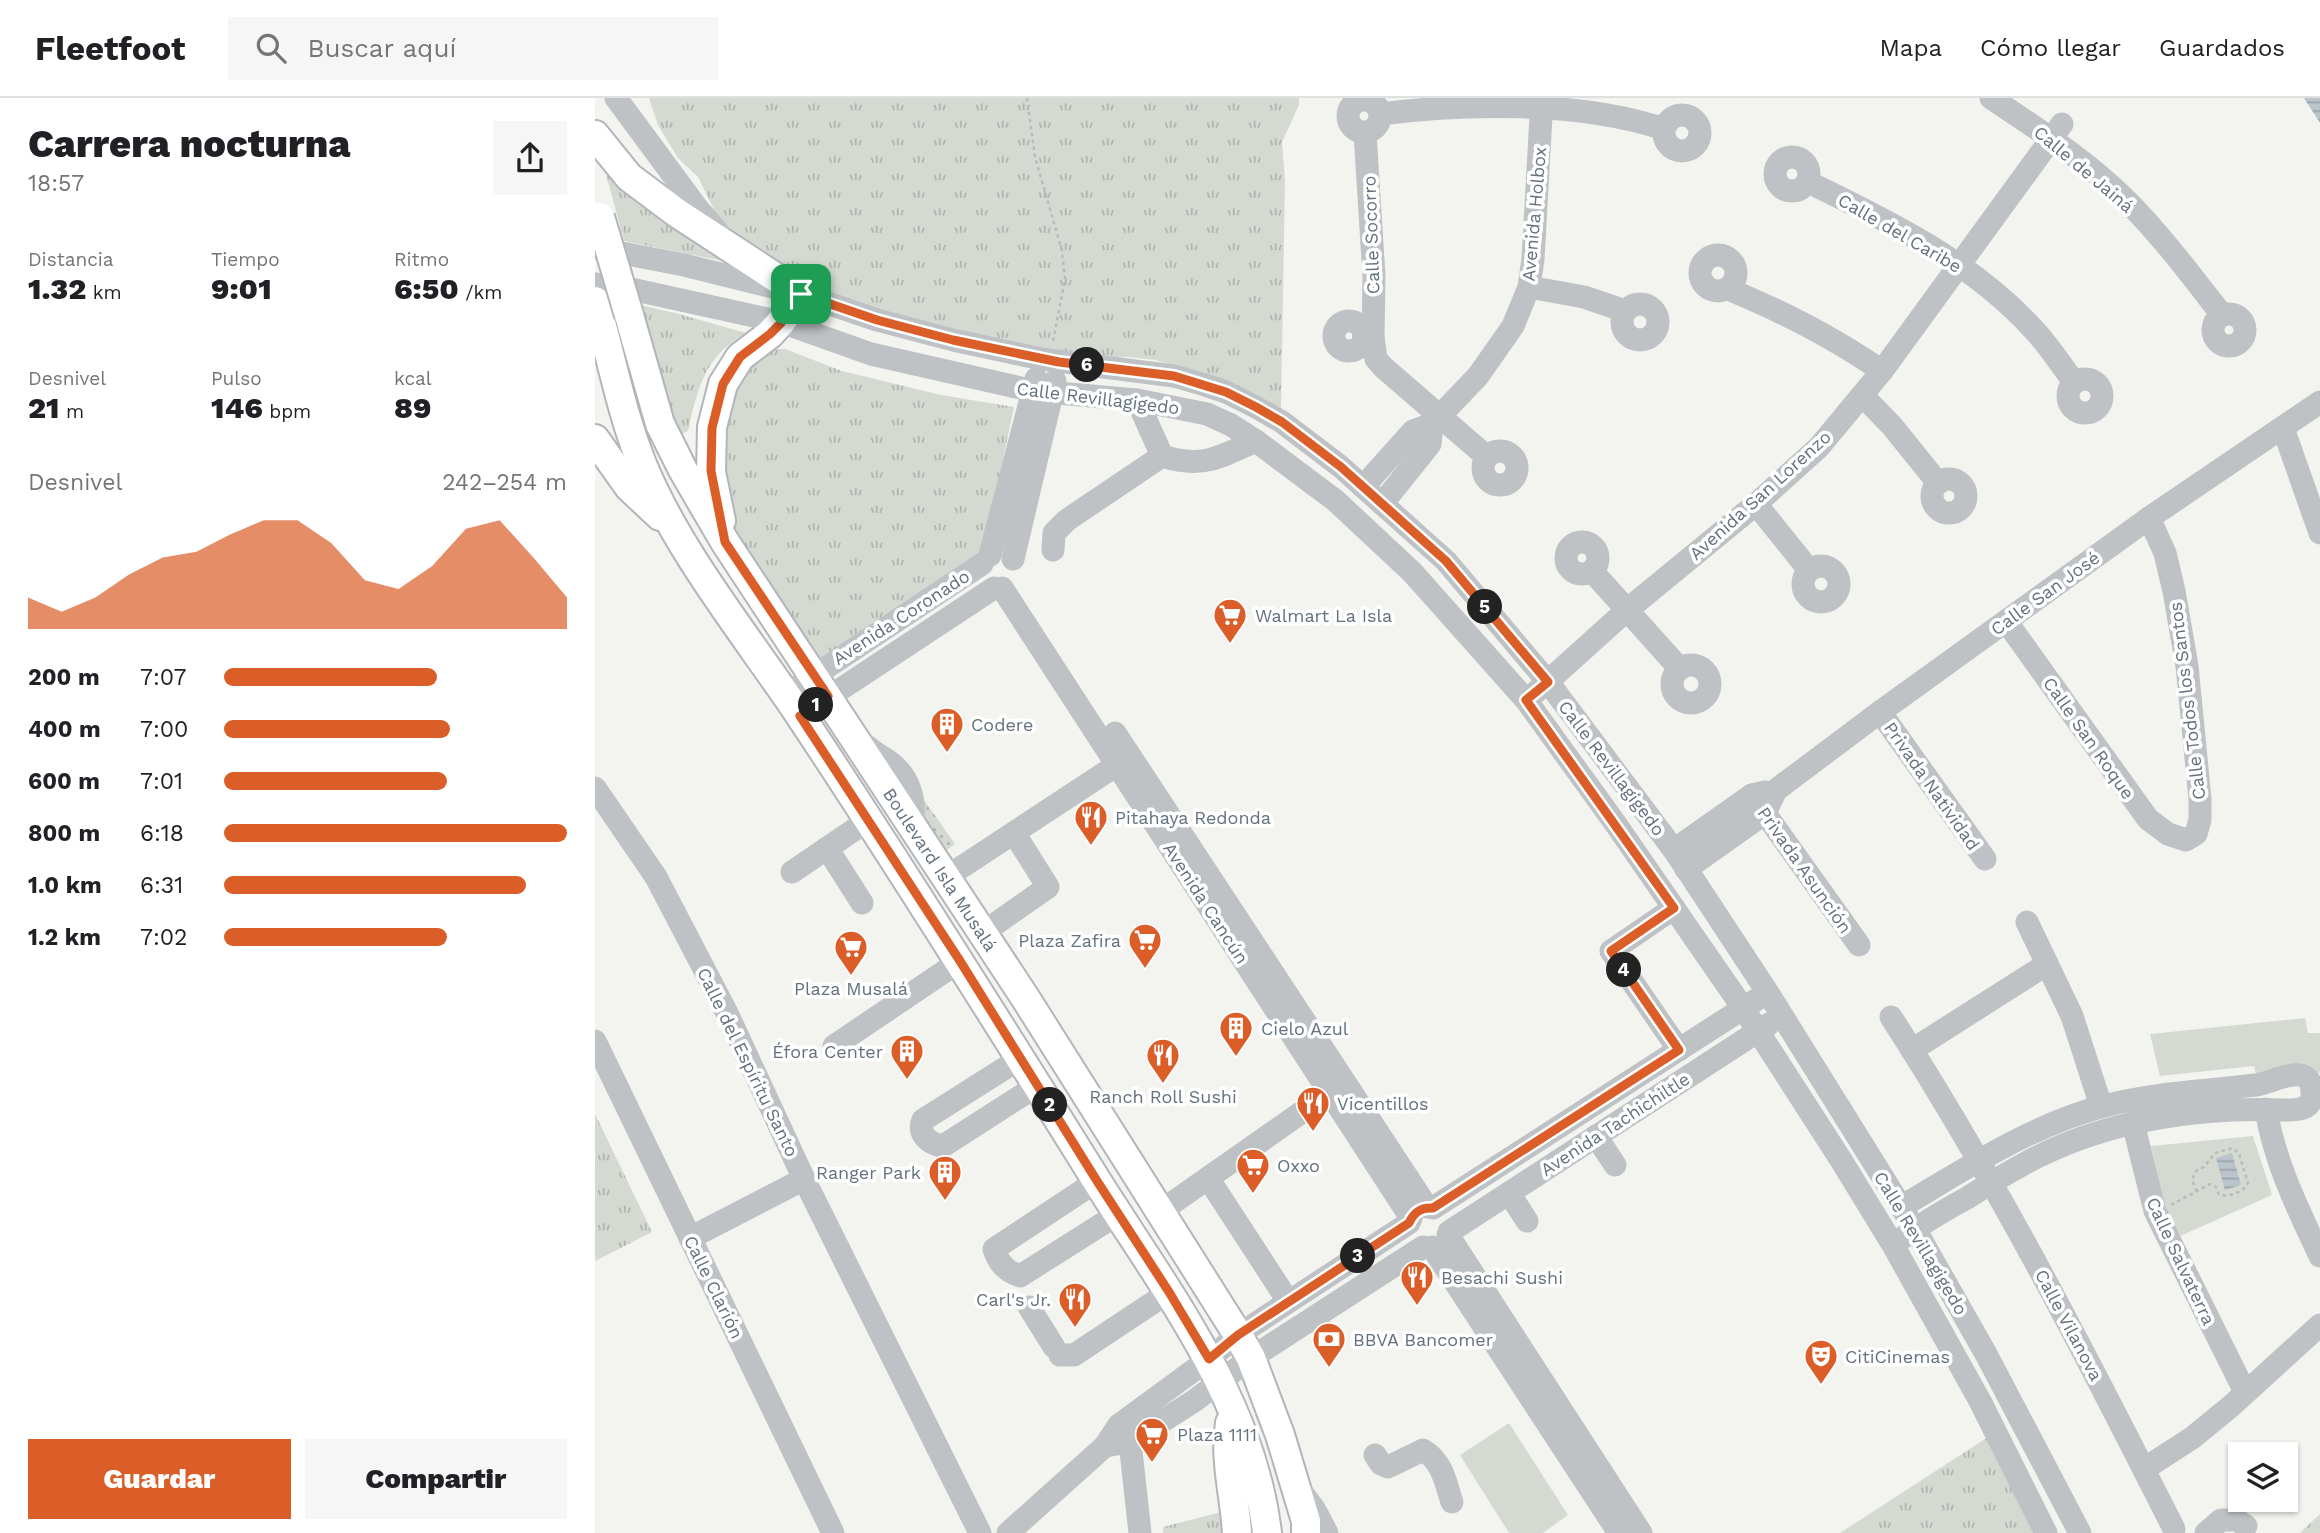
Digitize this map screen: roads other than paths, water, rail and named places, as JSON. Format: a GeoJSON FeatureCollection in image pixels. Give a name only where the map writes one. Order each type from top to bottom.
{"type":"FeatureCollection","features":[{"type":"Feature","properties":{"kind":"main road"},"geometry":{"type":"LineString","coordinates":[[595,135],[629,177],[677,214],[801,294],[781,323],[740,357],[723,384],[712,428],[711,471],[725,542]]}},
{"type":"Feature","properties":{"kind":"main road","name":"Boulevard Isla Musalá"},"geometry":{"type":"LineString","coordinates":[[598,207],[660,424],[683,470],[725,542],[866,749],[912,828],[1026,999],[1244,1346],[1280,1435],[1312,1530]]}},
{"type":"Feature","properties":{"kind":"main road","name":"Boulevard Isla Musalá"},"geometry":{"type":"LineString","coordinates":[[597,307],[629,425],[643,465],[678,533],[996,1017],[1215,1370],[1252,1464],[1267,1533]]}},
{"type":"Feature","properties":{"kind":"main road"},"geometry":{"type":"LineString","coordinates":[[595,439],[629,487],[678,533]]}},
{"type":"Feature","properties":{"kind":"main road"},"geometry":{"type":"LineString","coordinates":[[996,1017],[1026,999]]}},
{"type":"Feature","properties":{"kind":"main road"},"geometry":{"type":"LineString","coordinates":[[1232,1410],[1228,1437],[1237,1533]]}},
{"type":"Feature","properties":{"kind":"street"},"geometry":{"type":"LineString","coordinates":[[616,98],[698,209],[732,248]]}},
{"type":"Feature","properties":{"kind":"street","name":"Calle de Jainá"},"geometry":{"type":"LineString","coordinates":[[1991,98],[2057,132],[2124,198],[2179,259],[2222,315]]}},
{"type":"Feature","properties":{"kind":"street"},"geometry":{"type":"LineString","coordinates":[[1542,103],[1644,122],[1664,129]]}},
{"type":"Feature","properties":{"kind":"street","name":"Calle Socorro"},"geometry":{"type":"LineString","coordinates":[[1487,457],[1436,420],[1376,359],[1368,338],[1374,276],[1365,133],[1378,125],[1380,114],[1542,103]]}},
{"type":"Feature","properties":{"kind":"street","name":"Avenida Holbox"},"geometry":{"type":"LineString","coordinates":[[1363,487],[1413,431],[1436,420],[1478,376],[1513,326],[1529,287],[1535,235],[1542,103]]}},
{"type":"Feature","properties":{"kind":"street","name":"Avenida San Lorenzo"},"geometry":{"type":"LineString","coordinates":[[1526,700],[1627,610],[1756,504],[1819,447],[1882,371],[2057,132]]}},
{"type":"Feature","properties":{"kind":"street","name":"Calle del Caribe"},"geometry":{"type":"LineString","coordinates":[[1808,181],[1871,212],[1959,265],[2035,330],[2074,382]]}},
{"type":"Feature","properties":{"kind":"street","name":"Calle Revillagigedo"},"geometry":{"type":"LineString","coordinates":[[595,247],[684,265],[801,294],[834,307],[916,331],[1174,376],[1226,392],[1282,422],[1363,487],[1446,561],[1548,682],[1680,860],[1782,1016],[1915,1229],[1986,1354],[2080,1533]]}},
{"type":"Feature","properties":{"kind":"street","name":"Calle Revillagigedo"},"geometry":{"type":"LineString","coordinates":[[595,284],[622,287],[781,323],[871,354],[1043,393],[1137,400],[1207,414],[1256,441],[1336,500],[1412,572],[1526,700],[1743,1008],[1842,1160],[1893,1245],[1980,1401],[2046,1533]]}},
{"type":"Feature","properties":{"kind":"street"},"geometry":{"type":"LineString","coordinates":[[1529,287],[1584,296],[1625,311]]}},
{"type":"Feature","properties":{"kind":"street"},"geometry":{"type":"LineString","coordinates":[[1728,289],[1792,316],[1835,339],[1882,371]]}},
{"type":"Feature","properties":{"kind":"street"},"geometry":{"type":"LineString","coordinates":[[1000,572],[1051,355]]}},
{"type":"Feature","properties":{"kind":"street"},"geometry":{"type":"LineString","coordinates":[[1863,396],[1892,426],[1938,483]]}},
{"type":"Feature","properties":{"kind":"street"},"geometry":{"type":"LineString","coordinates":[[1137,400],[1162,456],[1181,462],[1201,463],[1256,441]]}},
{"type":"Feature","properties":{"kind":"street","name":"Calle San José"},"geometry":{"type":"LineString","coordinates":[[1680,860],[2149,518],[2320,402]]}},
{"type":"Feature","properties":{"kind":"street","name":"Avenida Holbox"},"geometry":{"type":"LineString","coordinates":[[1382,504],[1430,444],[1436,420]]}},
{"type":"Feature","properties":{"kind":"street"},"geometry":{"type":"LineString","coordinates":[[2283,428],[2320,533]]}},
{"type":"Feature","properties":{"kind":"street"},"geometry":{"type":"LineString","coordinates":[[1053,550],[1054,533],[1067,520],[1162,456]]}},
{"type":"Feature","properties":{"kind":"street"},"geometry":{"type":"LineString","coordinates":[[1756,504],[1809,570]]}},
{"type":"Feature","properties":{"kind":"street","name":"Calle Todos los Santos"},"geometry":{"type":"LineString","coordinates":[[2149,518],[2165,553],[2187,666],[2200,820],[2196,834],[2186,841]]}},
{"type":"Feature","properties":{"kind":"street"},"geometry":{"type":"LineString","coordinates":[[1592,571],[1680,669]]}},
{"type":"Feature","properties":{"kind":"street","name":"Avenida Coronado"},"geometry":{"type":"LineString","coordinates":[[793,705],[830,695],[1000,572]]}},
{"type":"Feature","properties":{"kind":"street","name":"Avenida Cancún"},"geometry":{"type":"LineString","coordinates":[[1000,572],[1420,1214]]}},
{"type":"Feature","properties":{"kind":"street","name":"Calle San Roque"},"geometry":{"type":"LineString","coordinates":[[2006,621],[2148,819],[2168,834],[2186,841]]}},
{"type":"Feature","properties":{"kind":"street","name":"Privada Natividad"},"geometry":{"type":"LineString","coordinates":[[1880,712],[1985,859]]}},
{"type":"Feature","properties":{"kind":"street"},"geometry":{"type":"LineString","coordinates":[[944,878],[1123,761]]}},
{"type":"Feature","properties":{"kind":"street","name":"Calle del Espíritu Santo"},"geometry":{"type":"LineString","coordinates":[[596,790],[656,877],[727,1013],[804,1179],[980,1533]]}},
{"type":"Feature","properties":{"kind":"street","name":"Privada Asunción"},"geometry":{"type":"LineString","coordinates":[[1758,804],[1859,945]]}},
{"type":"Feature","properties":{"kind":"street"},"geometry":{"type":"LineString","coordinates":[[792,872],[867,821]]}},
{"type":"Feature","properties":{"kind":"street"},"geometry":{"type":"LineString","coordinates":[[981,934],[1048,887],[1014,833]]}},
{"type":"Feature","properties":{"kind":"street"},"geometry":{"type":"LineString","coordinates":[[827,848],[862,903]]}},
{"type":"Feature","properties":{"kind":"street"},"geometry":{"type":"LineString","coordinates":[[1674,908],[1611,951],[1679,1050]]}},
{"type":"Feature","properties":{"kind":"street"},"geometry":{"type":"LineString","coordinates":[[2027,922],[2072,1016],[2101,1107]]}},
{"type":"Feature","properties":{"kind":"street"},"geometry":{"type":"LineString","coordinates":[[834,1046],[960,961]]}},
{"type":"Feature","properties":{"kind":"street"},"geometry":{"type":"LineString","coordinates":[[1912,1050],[2047,964]]}},
{"type":"Feature","properties":{"kind":"street","name":"Avenida Tachichiltle"},"geometry":{"type":"LineString","coordinates":[[1008,1533],[1105,1446],[1215,1370],[1244,1346],[1288,1301],[1767,993]]}},
{"type":"Feature","properties":{"kind":"street","name":"Avenida Tachichiltle"},"geometry":{"type":"LineString","coordinates":[[1244,1346],[1438,1240],[1782,1016]]}},
{"type":"Feature","properties":{"kind":"street","name":"Calle Vilanova"},"geometry":{"type":"LineString","coordinates":[[1891,1017],[1980,1160],[2086,1354],[2174,1529]]}},
{"type":"Feature","properties":{"kind":"street","name":"Calle Clarión"},"geometry":{"type":"LineString","coordinates":[[595,1041],[833,1533]]}},
{"type":"Feature","properties":{"kind":"street"},"geometry":{"type":"LineString","coordinates":[[1021,1058],[923,1120],[922,1131],[927,1140],[943,1146],[1038,1085]]}},
{"type":"Feature","properties":{"kind":"street"},"geometry":{"type":"LineString","coordinates":[[1893,1245],[1915,1229],[2036,1158],[2078,1140],[2133,1123],[2171,1116],[2266,1110],[2297,1111],[2306,1107],[2316,1089],[2297,1074],[2285,1075],[2269,1083],[2167,1093],[2101,1107],[2068,1118],[1980,1160],[1901,1207]]}},
{"type":"Feature","properties":{"kind":"street"},"geometry":{"type":"LineString","coordinates":[[1161,1211],[1336,1088]]}},
{"type":"Feature","properties":{"kind":"street"},"geometry":{"type":"LineString","coordinates":[[2167,1093],[2171,1116]]}},
{"type":"Feature","properties":{"kind":"street"},"geometry":{"type":"LineString","coordinates":[[2266,1110],[2269,1131],[2290,1193],[2320,1256]]}},
{"type":"Feature","properties":{"kind":"street","name":"Calle Salvaterra"},"geometry":{"type":"LineString","coordinates":[[2133,1123],[2155,1211],[2245,1392]]}},
{"type":"Feature","properties":{"kind":"street"},"geometry":{"type":"LineString","coordinates":[[1596,1136],[1615,1165]]}},
{"type":"Feature","properties":{"kind":"street"},"geometry":{"type":"LineString","coordinates":[[1208,1178],[1288,1301]]}},
{"type":"Feature","properties":{"kind":"street"},"geometry":{"type":"LineString","coordinates":[[690,1238],[804,1179]]}},
{"type":"Feature","properties":{"kind":"street"},"geometry":{"type":"LineString","coordinates":[[1097,1181],[994,1249],[998,1260],[1008,1272],[1020,1276],[1118,1214]]}},
{"type":"Feature","properties":{"kind":"street"},"geometry":{"type":"LineString","coordinates":[[1509,1193],[1527,1221]]}},
{"type":"Feature","properties":{"kind":"street"},"geometry":{"type":"LineString","coordinates":[[1420,1214],[1444,1214],[1449,1226],[1438,1240],[1413,1240],[1420,1214]]}},
{"type":"Feature","properties":{"kind":"street"},"geometry":{"type":"LineString","coordinates":[[1438,1240],[1619,1533]]}},
{"type":"Feature","properties":{"kind":"street"},"geometry":{"type":"LineString","coordinates":[[1438,1240],[1641,1533]]}},
{"type":"Feature","properties":{"kind":"street"},"geometry":{"type":"LineString","coordinates":[[1029,1307],[1057,1351],[1075,1355],[1169,1292]]}},
{"type":"Feature","properties":{"kind":"street"},"geometry":{"type":"LineString","coordinates":[[2144,1469],[2192,1438],[2320,1325]]}},
{"type":"Feature","properties":{"kind":"street"},"geometry":{"type":"LineString","coordinates":[[1125,1434],[1140,1533]]}},
{"type":"Feature","properties":{"kind":"street"},"geometry":{"type":"LineString","coordinates":[[1375,1455],[1381,1464],[1388,1467],[1417,1451],[1428,1452],[1444,1474],[1452,1502]]}},
{"type":"Feature","properties":{"kind":"street"},"geometry":{"type":"LineString","coordinates":[[2206,1533],[2221,1520],[2237,1520],[2246,1526]]}},
{"type":"Feature","properties":{"kind":"place","name":"Walmart La Isla"},"geometry":{"type":"Point","coordinates":[1230,645]}},
{"type":"Feature","properties":{"kind":"place","name":"Codere"},"geometry":{"type":"Point","coordinates":[947,754]}},
{"type":"Feature","properties":{"kind":"place","name":"Pitahaya Redonda"},"geometry":{"type":"Point","coordinates":[1091,847]}},
{"type":"Feature","properties":{"kind":"place","name":"Plaza Zafira"},"geometry":{"type":"Point","coordinates":[1145,970]}},
{"type":"Feature","properties":{"kind":"place","name":"Plaza Musalá"},"geometry":{"type":"Point","coordinates":[851,977]}},
{"type":"Feature","properties":{"kind":"place","name":"Cielo Azul"},"geometry":{"type":"Point","coordinates":[1236,1058]}},
{"type":"Feature","properties":{"kind":"place","name":"Éfora Center"},"geometry":{"type":"Point","coordinates":[907,1081]}},
{"type":"Feature","properties":{"kind":"place","name":"Ranch Roll Sushi"},"geometry":{"type":"Point","coordinates":[1163,1085]}},
{"type":"Feature","properties":{"kind":"place","name":"Vicentillos"},"geometry":{"type":"Point","coordinates":[1313,1133]}},
{"type":"Feature","properties":{"kind":"place","name":"Oxxo"},"geometry":{"type":"Point","coordinates":[1253,1195]}},
{"type":"Feature","properties":{"kind":"place","name":"Ranger Park"},"geometry":{"type":"Point","coordinates":[945,1202]}},
{"type":"Feature","properties":{"kind":"place","name":"Besachi Sushi"},"geometry":{"type":"Point","coordinates":[1417,1307]}},
{"type":"Feature","properties":{"kind":"place","name":"Carl's Jr."},"geometry":{"type":"Point","coordinates":[1075,1329]}},
{"type":"Feature","properties":{"kind":"place","name":"BBVA Bancomer"},"geometry":{"type":"Point","coordinates":[1329,1369]}},
{"type":"Feature","properties":{"kind":"place","name":"CitiCinemas"},"geometry":{"type":"Point","coordinates":[1821,1386]}},
{"type":"Feature","properties":{"kind":"place","name":"Plaza 1111"},"geometry":{"type":"Point","coordinates":[1152,1464]}}]}
